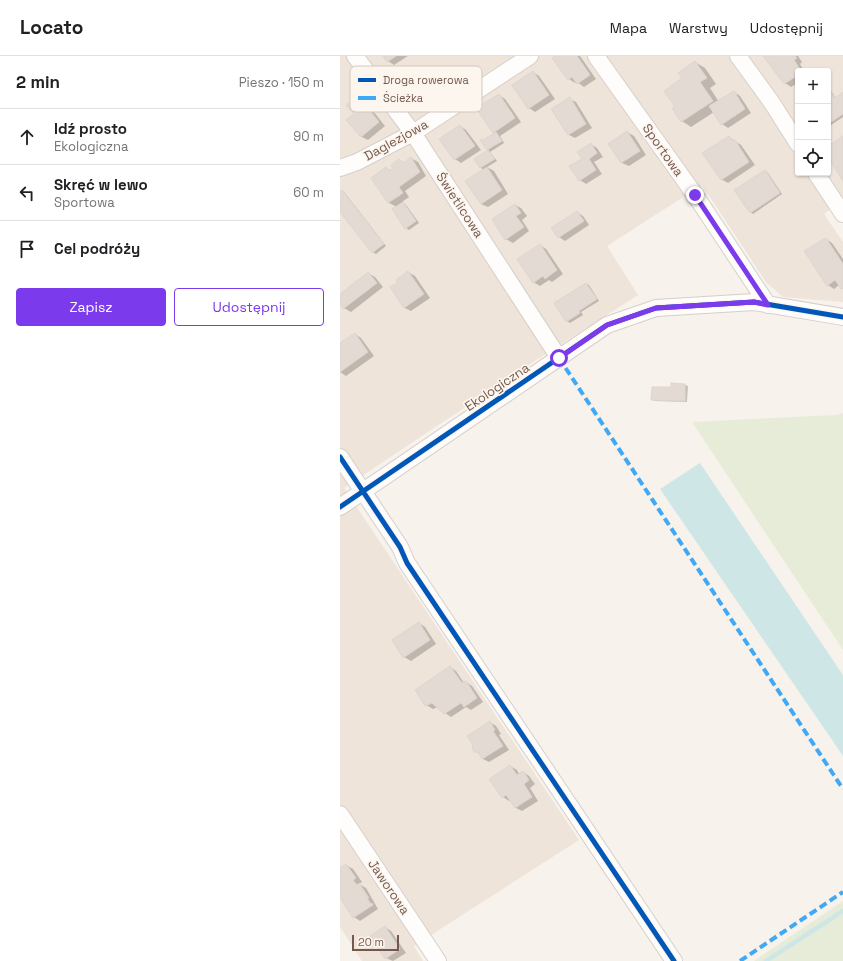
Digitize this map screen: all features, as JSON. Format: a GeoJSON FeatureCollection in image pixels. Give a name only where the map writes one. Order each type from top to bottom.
{"type":"FeatureCollection","features":[{"type":"Feature","properties":{"kind":"street","name":"Świetlicowa"},"geometry":{"type":"LineString","coordinates":[[355,56],[363,66]]}},
{"type":"Feature","properties":{"kind":"street","name":"Daglezjowa"},"geometry":{"type":"LineString","coordinates":[[482,88],[530,56]]}},
{"type":"Feature","properties":{"kind":"street","name":"Sportowa"},"geometry":{"type":"LineString","coordinates":[[596,56],[695,195],[768,305]]}},
{"type":"Feature","properties":{"kind":"street"},"geometry":{"type":"LineString","coordinates":[[738,56],[772,103],[795,140]]}},
{"type":"Feature","properties":{"kind":"street","name":"Świetlicowa"},"geometry":{"type":"LineString","coordinates":[[397,112],[413,133],[559,358]]}},
{"type":"Feature","properties":{"kind":"street","name":"Daglezjowa"},"geometry":{"type":"LineString","coordinates":[[340,168],[357,162],[413,133],[445,112]]}},
{"type":"Feature","properties":{"kind":"street"},"geometry":{"type":"LineString","coordinates":[[818,176],[843,214]]}},
{"type":"Feature","properties":{"kind":"street","name":"Ekologiczna"},"geometry":{"type":"LineString","coordinates":[[340,507],[607,325],[656,308],[754,302],[843,317]]}},
{"type":"Feature","properties":{"kind":"street"},"geometry":{"type":"LineString","coordinates":[[340,457],[400,547],[411,569],[674,961]]}},
{"type":"Feature","properties":{"kind":"street","name":"Jaworowa"},"geometry":{"type":"LineString","coordinates":[[340,814],[438,961]]}},
{"type":"Feature","properties":{"kind":"shaded area"},"geometry":{"type":"Polygon","coordinates":[[[340,56],[843,56],[843,200],[824,214],[843,242],[843,302],[783,297],[766,282],[702,185],[607,246],[638,295],[530,364],[344,488],[579,840],[414,946],[423,961],[362,961],[340,927],[340,56]]]}},
{"type":"Feature","properties":{"kind":"shaded area"},"geometry":{"type":"Polygon","coordinates":[[[700,463],[843,675],[843,756],[660,489],[700,463]]]}},
{"type":"Feature","properties":{"kind":"green space"},"geometry":{"type":"Polygon","coordinates":[[[843,413],[843,650],[692,422],[837,415],[843,413]]]}},
{"type":"Feature","properties":{"kind":"green space"},"geometry":{"type":"Polygon","coordinates":[[[843,901],[843,961],[754,961],[843,901]]]}},
{"type":"Feature","properties":{"kind":"building"},"geometry":{"type":"Polygon","coordinates":[[[383,56],[396,56],[387,62],[383,56]]]}},
{"type":"Feature","properties":{"kind":"building"},"geometry":{"type":"Polygon","coordinates":[[[555,56],[577,56],[590,75],[577,84],[572,77],[568,80],[552,58],[555,56]]]}},
{"type":"Feature","properties":{"kind":"building"},"geometry":{"type":"Polygon","coordinates":[[[763,56],[795,56],[797,58],[794,60],[799,68],[795,68],[795,77],[784,84],[763,56]]]}},
{"type":"Feature","properties":{"kind":"building"},"geometry":{"type":"Polygon","coordinates":[[[695,61],[707,78],[700,82],[713,101],[681,122],[672,108],[675,107],[664,91],[682,78],[678,73],[695,61]]]}},
{"type":"Feature","properties":{"kind":"building"},"geometry":{"type":"Polygon","coordinates":[[[533,71],[549,95],[528,109],[512,85],[533,71]]]}},
{"type":"Feature","properties":{"kind":"building"},"geometry":{"type":"Polygon","coordinates":[[[734,91],[745,109],[721,125],[709,106],[734,91]]]}},
{"type":"Feature","properties":{"kind":"building"},"geometry":{"type":"Polygon","coordinates":[[[831,92],[835,98],[843,92],[843,114],[831,122],[831,92]]]}},
{"type":"Feature","properties":{"kind":"building"},"geometry":{"type":"Polygon","coordinates":[[[499,94],[515,118],[493,133],[479,112],[482,112],[482,104],[499,94]]]}},
{"type":"Feature","properties":{"kind":"building"},"geometry":{"type":"Polygon","coordinates":[[[570,97],[586,124],[568,135],[551,109],[570,97]]]}},
{"type":"Feature","properties":{"kind":"building"},"geometry":{"type":"Polygon","coordinates":[[[350,102],[350,110],[346,105],[350,102]]]}},
{"type":"Feature","properties":{"kind":"building"},"geometry":{"type":"Polygon","coordinates":[[[352,112],[371,112],[379,122],[361,137],[346,120],[354,114],[352,112]]]}},
{"type":"Feature","properties":{"kind":"building"},"geometry":{"type":"Polygon","coordinates":[[[460,125],[475,146],[454,160],[439,139],[460,125]]]}},
{"type":"Feature","properties":{"kind":"building"},"geometry":{"type":"Polygon","coordinates":[[[627,131],[640,151],[621,163],[608,144],[627,131]]]}},
{"type":"Feature","properties":{"kind":"building"},"geometry":{"type":"Polygon","coordinates":[[[496,132],[502,141],[487,150],[480,140],[483,140],[496,132]]]}},
{"type":"Feature","properties":{"kind":"building"},"geometry":{"type":"Polygon","coordinates":[[[729,136],[733,141],[735,140],[749,162],[721,180],[702,153],[729,136]]]}},
{"type":"Feature","properties":{"kind":"building"},"geometry":{"type":"Polygon","coordinates":[[[843,136],[843,181],[831,163],[831,144],[843,136]]]}},
{"type":"Feature","properties":{"kind":"building"},"geometry":{"type":"Polygon","coordinates":[[[591,143],[597,153],[589,159],[596,170],[579,181],[569,166],[582,159],[577,152],[591,143]]]}},
{"type":"Feature","properties":{"kind":"building"},"geometry":{"type":"Polygon","coordinates":[[[488,150],[495,159],[480,168],[474,159],[488,150]]]}},
{"type":"Feature","properties":{"kind":"building"},"geometry":{"type":"Polygon","coordinates":[[[411,157],[420,172],[399,187],[403,193],[388,203],[371,178],[386,167],[389,171],[393,168],[391,165],[399,159],[403,163],[411,157]]]}},
{"type":"Feature","properties":{"kind":"building"},"geometry":{"type":"Polygon","coordinates":[[[487,167],[502,190],[481,204],[465,181],[487,167]]]}},
{"type":"Feature","properties":{"kind":"building"},"geometry":{"type":"Polygon","coordinates":[[[765,170],[780,193],[750,213],[734,190],[765,170]]]}},
{"type":"Feature","properties":{"kind":"building"},"geometry":{"type":"Polygon","coordinates":[[[342,190],[384,244],[372,253],[340,212],[340,192],[342,190]]]}},
{"type":"Feature","properties":{"kind":"building"},"geometry":{"type":"Polygon","coordinates":[[[403,202],[416,221],[405,229],[392,209],[403,202]]]}},
{"type":"Feature","properties":{"kind":"building"},"geometry":{"type":"Polygon","coordinates":[[[515,204],[521,213],[516,216],[524,227],[505,240],[492,219],[515,204]]]}},
{"type":"Feature","properties":{"kind":"building"},"geometry":{"type":"Polygon","coordinates":[[[577,211],[584,221],[558,238],[551,228],[577,211]]]}},
{"type":"Feature","properties":{"kind":"building"},"geometry":{"type":"Polygon","coordinates":[[[826,238],[843,264],[843,288],[841,289],[835,280],[827,286],[804,251],[826,238]]]}},
{"type":"Feature","properties":{"kind":"building"},"geometry":{"type":"Polygon","coordinates":[[[540,244],[557,270],[545,279],[543,276],[533,283],[517,259],[540,244]]]}},
{"type":"Feature","properties":{"kind":"building"},"geometry":{"type":"Polygon","coordinates":[[[408,271],[424,294],[404,308],[390,287],[398,283],[396,280],[408,271]]]}},
{"type":"Feature","properties":{"kind":"building"},"geometry":{"type":"Polygon","coordinates":[[[368,272],[377,283],[343,309],[340,305],[340,294],[368,272]]]}},
{"type":"Feature","properties":{"kind":"building"},"geometry":{"type":"Polygon","coordinates":[[[586,283],[597,299],[566,322],[554,303],[586,283]]]}},
{"type":"Feature","properties":{"kind":"building"},"geometry":{"type":"Polygon","coordinates":[[[355,333],[368,352],[340,372],[340,343],[355,333]]]}},
{"type":"Feature","properties":{"kind":"building"},"geometry":{"type":"Polygon","coordinates":[[[671,383],[685,384],[685,401],[651,400],[652,387],[671,387],[671,383]]]}},
{"type":"Feature","properties":{"kind":"building"},"geometry":{"type":"Polygon","coordinates":[[[419,622],[430,640],[403,658],[392,640],[419,622]]]}},
{"type":"Feature","properties":{"kind":"building"},"geometry":{"type":"Polygon","coordinates":[[[450,666],[462,683],[466,681],[477,698],[464,707],[461,703],[444,714],[432,703],[425,706],[415,690],[450,666]]]}},
{"type":"Feature","properties":{"kind":"building"},"geometry":{"type":"Polygon","coordinates":[[[490,721],[495,730],[493,731],[503,746],[482,759],[478,752],[474,752],[472,748],[473,745],[467,736],[490,721]]]}},
{"type":"Feature","properties":{"kind":"building"},"geometry":{"type":"Polygon","coordinates":[[[510,765],[517,775],[523,771],[529,780],[524,784],[532,797],[515,808],[506,795],[502,798],[489,779],[510,765]]]}},
{"type":"Feature","properties":{"kind":"building"},"geometry":{"type":"Polygon","coordinates":[[[346,864],[356,878],[353,880],[357,885],[359,883],[369,898],[367,898],[373,905],[353,918],[340,898],[340,868],[346,864]]]}},
{"type":"Feature","properties":{"kind":"building"},"geometry":{"type":"Polygon","coordinates":[[[385,926],[400,949],[385,959],[370,936],[385,926]]]}},
{"type":"Feature","properties":{"kind":"waterway"},"geometry":{"type":"LineString","coordinates":[[766,961],[843,911]]}},
{"type":"Feature","properties":{"kind":"marked path"},"geometry":{"type":"LineString","coordinates":[[559,358],[843,789]]}},
{"type":"Feature","properties":{"kind":"marked path"},"geometry":{"type":"LineString","coordinates":[[740,961],[843,892]]}},
{"type":"Feature","properties":{"kind":"cycle path"},"geometry":{"type":"LineString","coordinates":[[340,507],[607,325],[656,308],[754,302],[843,317]]}},
{"type":"Feature","properties":{"kind":"cycle path"},"geometry":{"type":"LineString","coordinates":[[340,457],[400,547],[407,563],[674,961]]}},
{"type":"Feature","properties":{"kind":"route"},"geometry":{"type":"LineString","coordinates":[[559,358],[607,325],[656,308],[754,302],[768,305],[695,195]]}}]}
